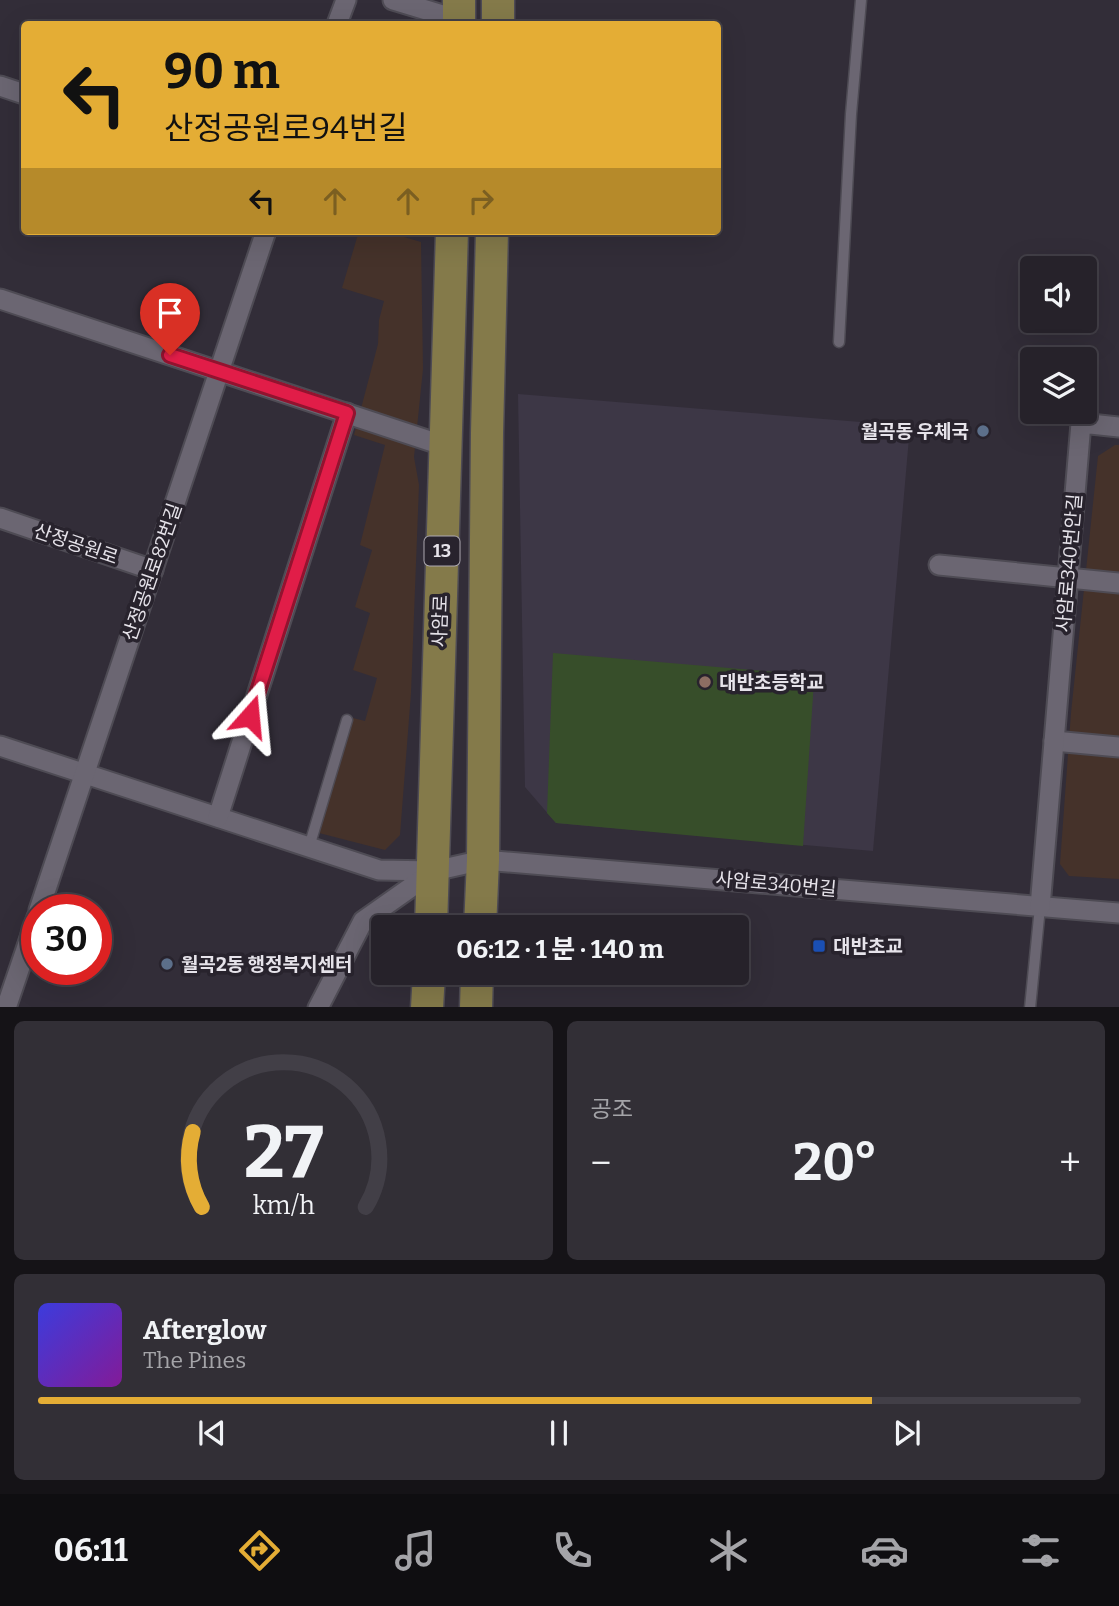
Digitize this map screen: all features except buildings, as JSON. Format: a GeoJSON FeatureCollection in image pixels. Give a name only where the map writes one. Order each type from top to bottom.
{"type":"FeatureCollection","features":[{"type":"Feature","properties":{"kind":"main road"},"geometry":{"type":"LineString","coordinates":[[498,0],[498,21]]}},
{"type":"Feature","properties":{"kind":"main road","name":"사암로"},"geometry":{"type":"LineString","coordinates":[[432,915],[452,235]]}},
{"type":"Feature","properties":{"kind":"main road","name":"13"},"geometry":{"type":"LineString","coordinates":[[481,915],[484,860],[487,433],[492,235]]}},
{"type":"Feature","properties":{"kind":"main road"},"geometry":{"type":"LineString","coordinates":[[427,1007],[428,985]]}},
{"type":"Feature","properties":{"kind":"main road"},"geometry":{"type":"LineString","coordinates":[[476,1007],[477,985]]}},
{"type":"Feature","properties":{"kind":"street"},"geometry":{"type":"LineString","coordinates":[[338,21],[346,0]]}},
{"type":"Feature","properties":{"kind":"street"},"geometry":{"type":"LineString","coordinates":[[393,0],[459,15]]}},
{"type":"Feature","properties":{"kind":"street"},"geometry":{"type":"LineString","coordinates":[[0,86],[21,93]]}},
{"type":"Feature","properties":{"kind":"street","name":"산정공원로82번길"},"geometry":{"type":"LineString","coordinates":[[44,894],[265,235]]}},
{"type":"Feature","properties":{"kind":"street"},"geometry":{"type":"LineString","coordinates":[[0,299],[445,446]]}},
{"type":"Feature","properties":{"kind":"street"},"geometry":{"type":"LineString","coordinates":[[218,817],[347,413]]}},
{"type":"Feature","properties":{"kind":"street","name":"사암로340번안길"},"geometry":{"type":"LineString","coordinates":[[1041,907],[1081,423],[1119,427]]}},
{"type":"Feature","properties":{"kind":"street","name":"산정공원로"},"geometry":{"type":"LineString","coordinates":[[0,518],[153,570]]}},
{"type":"Feature","properties":{"kind":"street"},"geometry":{"type":"LineString","coordinates":[[939,565],[1119,583]]}},
{"type":"Feature","properties":{"kind":"street"},"geometry":{"type":"LineString","coordinates":[[1054,741],[1119,747]]}},
{"type":"Feature","properties":{"kind":"street"},"geometry":{"type":"LineString","coordinates":[[0,746],[379,870],[434,871]]}},
{"type":"Feature","properties":{"kind":"street","name":"사암로340번길"},"geometry":{"type":"LineString","coordinates":[[434,871],[484,860],[1119,913]]}},
{"type":"Feature","properties":{"kind":"street"},"geometry":{"type":"LineString","coordinates":[[317,1007],[363,921],[434,871]]}},
{"type":"Feature","properties":{"kind":"street"},"geometry":{"type":"LineString","coordinates":[[6,1007],[9,968],[21,946]]}},
{"type":"Feature","properties":{"kind":"lane"},"geometry":{"type":"LineString","coordinates":[[839,342],[851,114],[861,0]]}},
{"type":"Feature","properties":{"kind":"lane"},"geometry":{"type":"LineString","coordinates":[[309,847],[347,720]]}},
{"type":"Feature","properties":{"kind":"lane"},"geometry":{"type":"LineString","coordinates":[[1030,1007],[1041,907]]}},
{"type":"Feature","properties":{"kind":"shaded area"},"geometry":{"type":"Polygon","coordinates":[[[358,235],[397,235],[421,242],[423,369],[414,457],[419,485],[411,693],[400,835],[385,850],[319,833],[353,718],[365,721],[377,678],[353,670],[370,613],[355,607],[372,550],[360,545],[385,445],[354,435],[378,344],[379,320],[384,301],[342,288],[358,235]]]}},
{"type":"Feature","properties":{"kind":"shaded area","name":"대반초등학교"},"geometry":{"type":"Polygon","coordinates":[[[518,394],[910,426],[873,851],[556,823],[525,787],[518,394]]]}},
{"type":"Feature","properties":{"kind":"shaded area"},"geometry":{"type":"Polygon","coordinates":[[[1119,445],[1119,879],[1069,876],[1060,864],[1071,713],[1098,456],[1119,445]]]}},
{"type":"Feature","properties":{"kind":"green space"},"geometry":{"type":"Polygon","coordinates":[[[553,653],[788,673],[806,675],[814,681],[803,846],[556,823],[547,813],[553,653]]]}},
{"type":"Feature","properties":{"kind":"place","name":"월곡동 우체국"},"geometry":{"type":"Point","coordinates":[983,431]}},
{"type":"Feature","properties":{"kind":"place","name":"대반초등학교"},"geometry":{"type":"Point","coordinates":[705,682]}},
{"type":"Feature","properties":{"kind":"place","name":"대반초교"},"geometry":{"type":"Point","coordinates":[819,946]}},
{"type":"Feature","properties":{"kind":"place","name":"월곡2동 행정복지센터"},"geometry":{"type":"Point","coordinates":[167,964]}},
{"type":"Feature","properties":{"kind":"route"},"geometry":{"type":"LineString","coordinates":[[170,355],[347,413],[250,716]]}}]}
